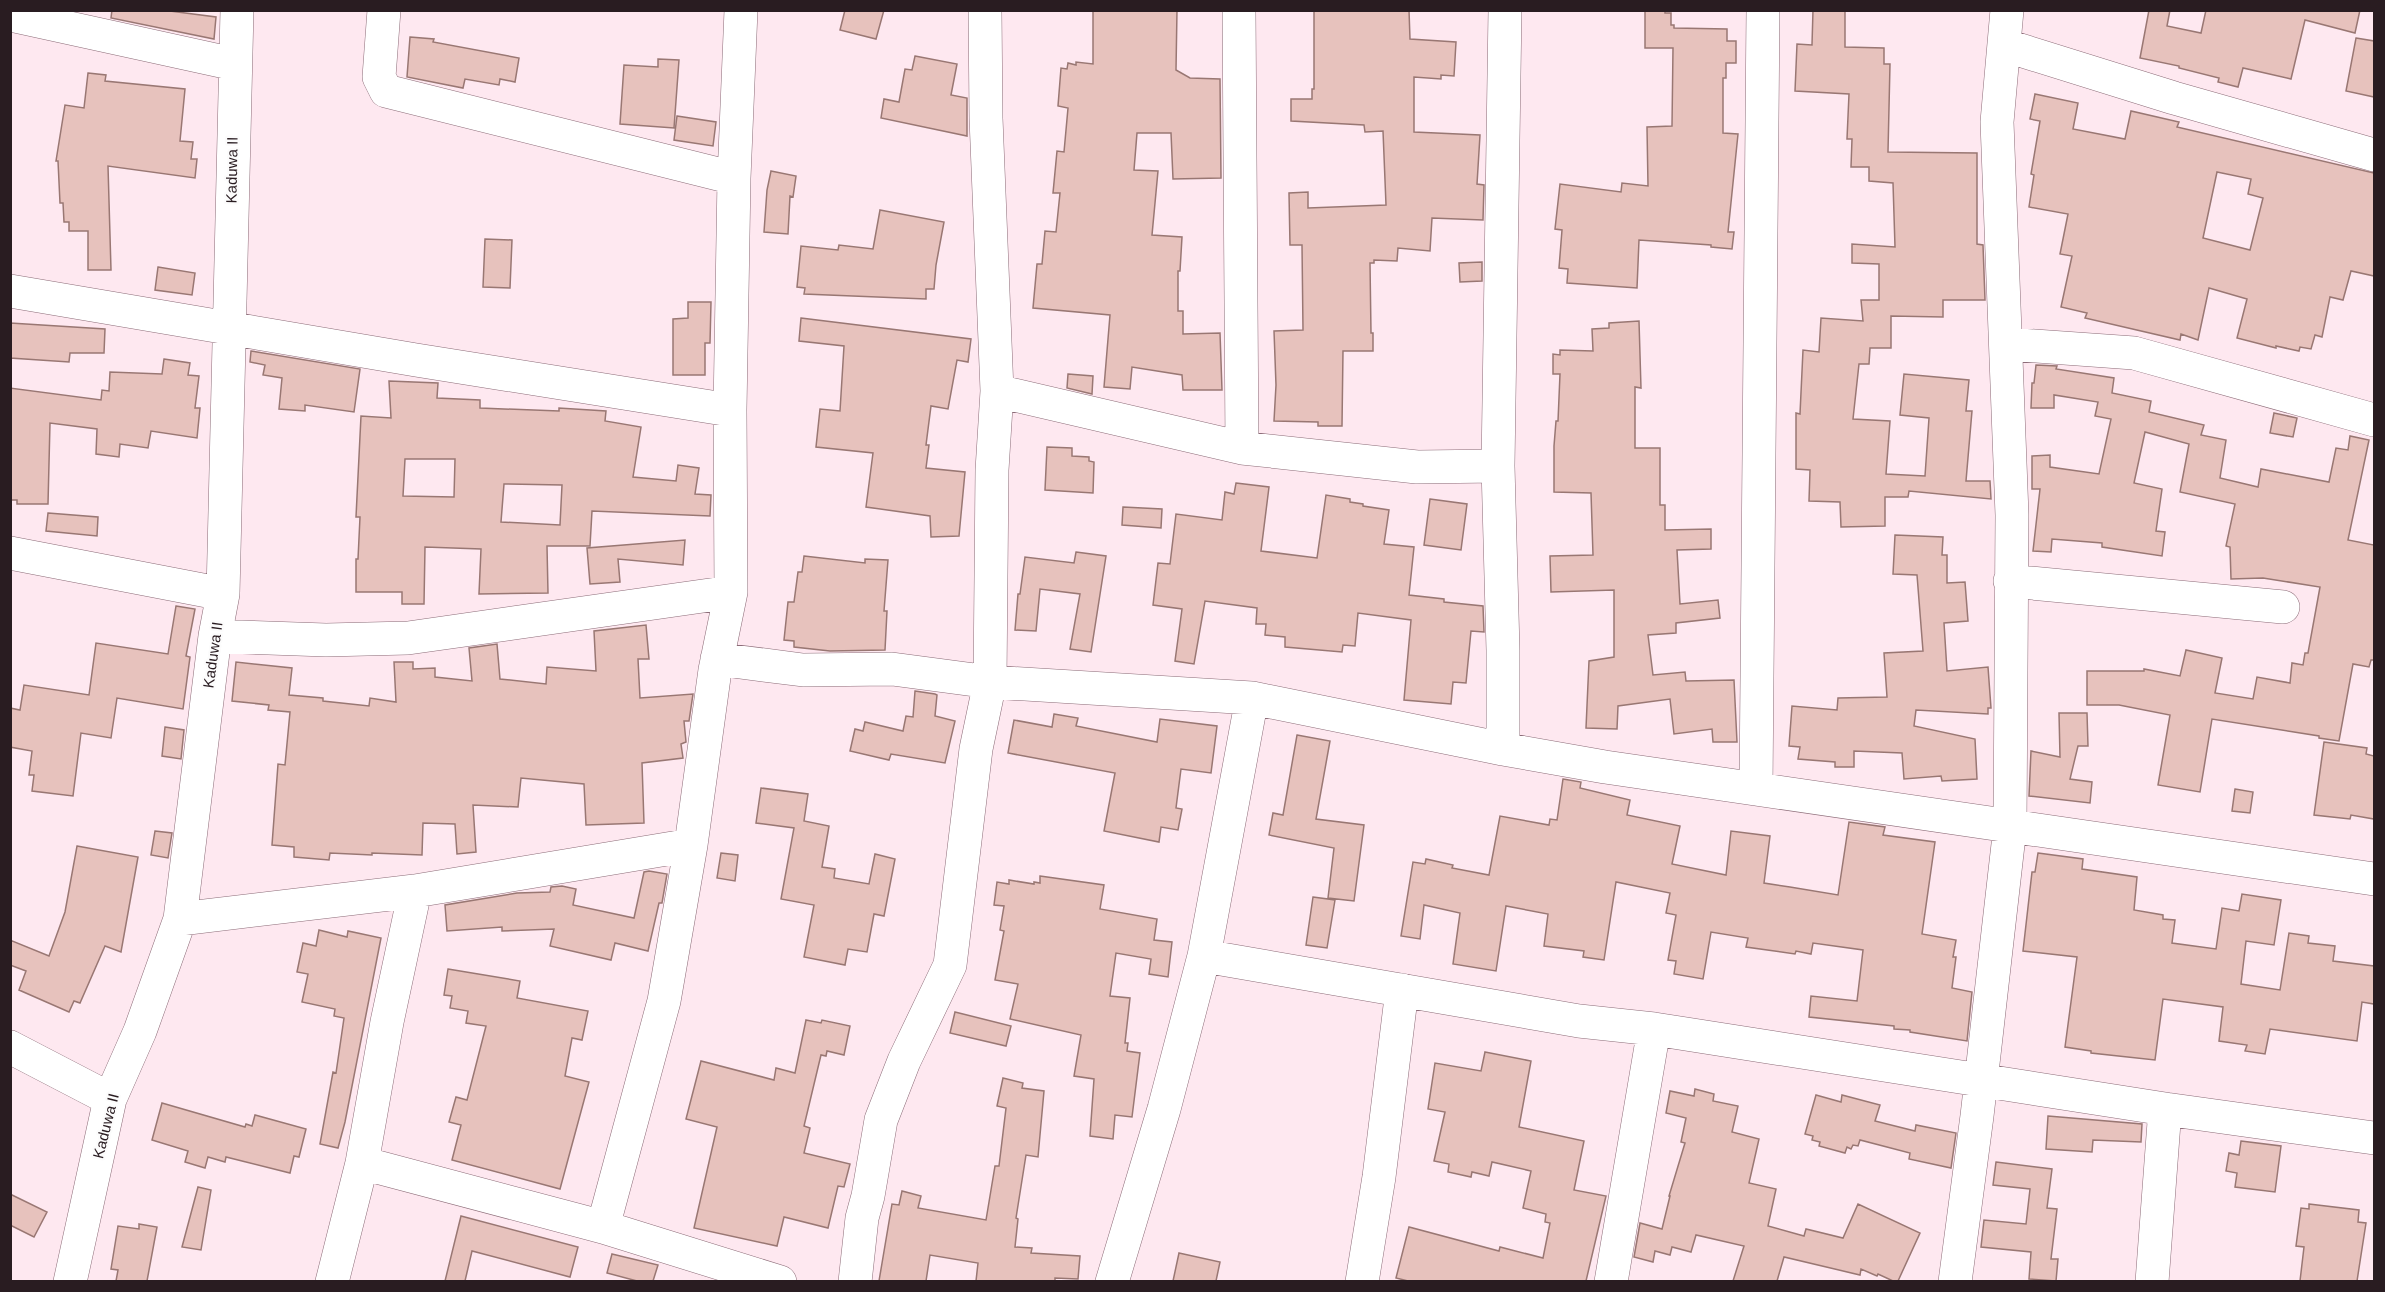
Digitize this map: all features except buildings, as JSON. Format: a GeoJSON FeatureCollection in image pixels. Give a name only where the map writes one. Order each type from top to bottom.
{"type":"FeatureCollection","features":[{"type":"Feature","properties":{"kind":"street","name":"Kaduwa II"},"geometry":{"type":"LineString","coordinates":[[70,1281],[110,1099],[140,1031],[180,919],[215,636],[223,594],[237,10]]}},
{"type":"Feature","properties":{"kind":"street"},"geometry":{"type":"LineString","coordinates":[[384,10],[379,77],[386,91],[734,178]]}},
{"type":"Feature","properties":{"kind":"street"},"geometry":{"type":"LineString","coordinates":[[603,1227],[664,1001],[692,845],[717,659],[731,592],[730,410],[734,178],[741,10]]}},
{"type":"Feature","properties":{"kind":"street"},"geometry":{"type":"LineString","coordinates":[[855,1281],[862,1218],[881,1120],[904,1061],[950,965],[976,749],[990,682],[992,471],[997,391],[986,118],[985,10]]}},
{"type":"Feature","properties":{"kind":"street"},"geometry":{"type":"LineString","coordinates":[[1239,10],[1242,448]]}},
{"type":"Feature","properties":{"kind":"street"},"geometry":{"type":"LineString","coordinates":[[1503,749],[1498,466],[1505,10]]}},
{"type":"Feature","properties":{"kind":"street"},"geometry":{"type":"LineString","coordinates":[[1756,789],[1763,10]]}},
{"type":"Feature","properties":{"kind":"street"},"geometry":{"type":"LineString","coordinates":[[1955,1281],[2010,827],[2012,515],[1997,122],[2007,10]]}},
{"type":"Feature","properties":{"kind":"street"},"geometry":{"type":"LineString","coordinates":[[10,15],[234,64]]}},
{"type":"Feature","properties":{"kind":"street"},"geometry":{"type":"LineString","coordinates":[[2004,45],[2174,98],[2374,155]]}},
{"type":"Feature","properties":{"kind":"street"},"geometry":{"type":"LineString","coordinates":[[10,291],[730,410]]}},
{"type":"Feature","properties":{"kind":"street"},"geometry":{"type":"LineString","coordinates":[[2006,344],[2134,353],[2374,420]]}},
{"type":"Feature","properties":{"kind":"street"},"geometry":{"type":"LineString","coordinates":[[997,391],[1242,448],[1417,467],[1498,466]]}},
{"type":"Feature","properties":{"kind":"street"},"geometry":{"type":"LineString","coordinates":[[10,553],[223,594]]}},
{"type":"Feature","properties":{"kind":"street"},"geometry":{"type":"LineString","coordinates":[[2010,581],[2283,607]]}},
{"type":"Feature","properties":{"kind":"street"},"geometry":{"type":"LineString","coordinates":[[215,636],[326,640],[408,638],[731,592]]}},
{"type":"Feature","properties":{"kind":"street"},"geometry":{"type":"LineString","coordinates":[[717,659],[803,670],[892,669],[990,682],[1252,698],[1503,749],[1605,767],[2374,879]]}},
{"type":"Feature","properties":{"kind":"street"},"geometry":{"type":"LineString","coordinates":[[1112,1281],[1164,1109],[1204,956],[1252,698]]}},
{"type":"Feature","properties":{"kind":"street"},"geometry":{"type":"LineString","coordinates":[[180,919],[415,891],[692,845]]}},
{"type":"Feature","properties":{"kind":"street"},"geometry":{"type":"LineString","coordinates":[[332,1281],[362,1163],[387,1022],[415,891]]}},
{"type":"Feature","properties":{"kind":"street"},"geometry":{"type":"LineString","coordinates":[[1204,956],[1579,1021],[1654,1029],[2165,1109],[2374,1138]]}},
{"type":"Feature","properties":{"kind":"street"},"geometry":{"type":"LineString","coordinates":[[1362,1281],[1379,1177],[1402,990]]}},
{"type":"Feature","properties":{"kind":"street"},"geometry":{"type":"LineString","coordinates":[[1611,1281],[1654,1029]]}},
{"type":"Feature","properties":{"kind":"street"},"geometry":{"type":"LineString","coordinates":[[10,1047],[110,1099]]}},
{"type":"Feature","properties":{"kind":"street"},"geometry":{"type":"LineString","coordinates":[[2152,1281],[2165,1109]]}},
{"type":"Feature","properties":{"kind":"street"},"geometry":{"type":"LineString","coordinates":[[362,1163],[603,1227],[780,1281]]}}]}
